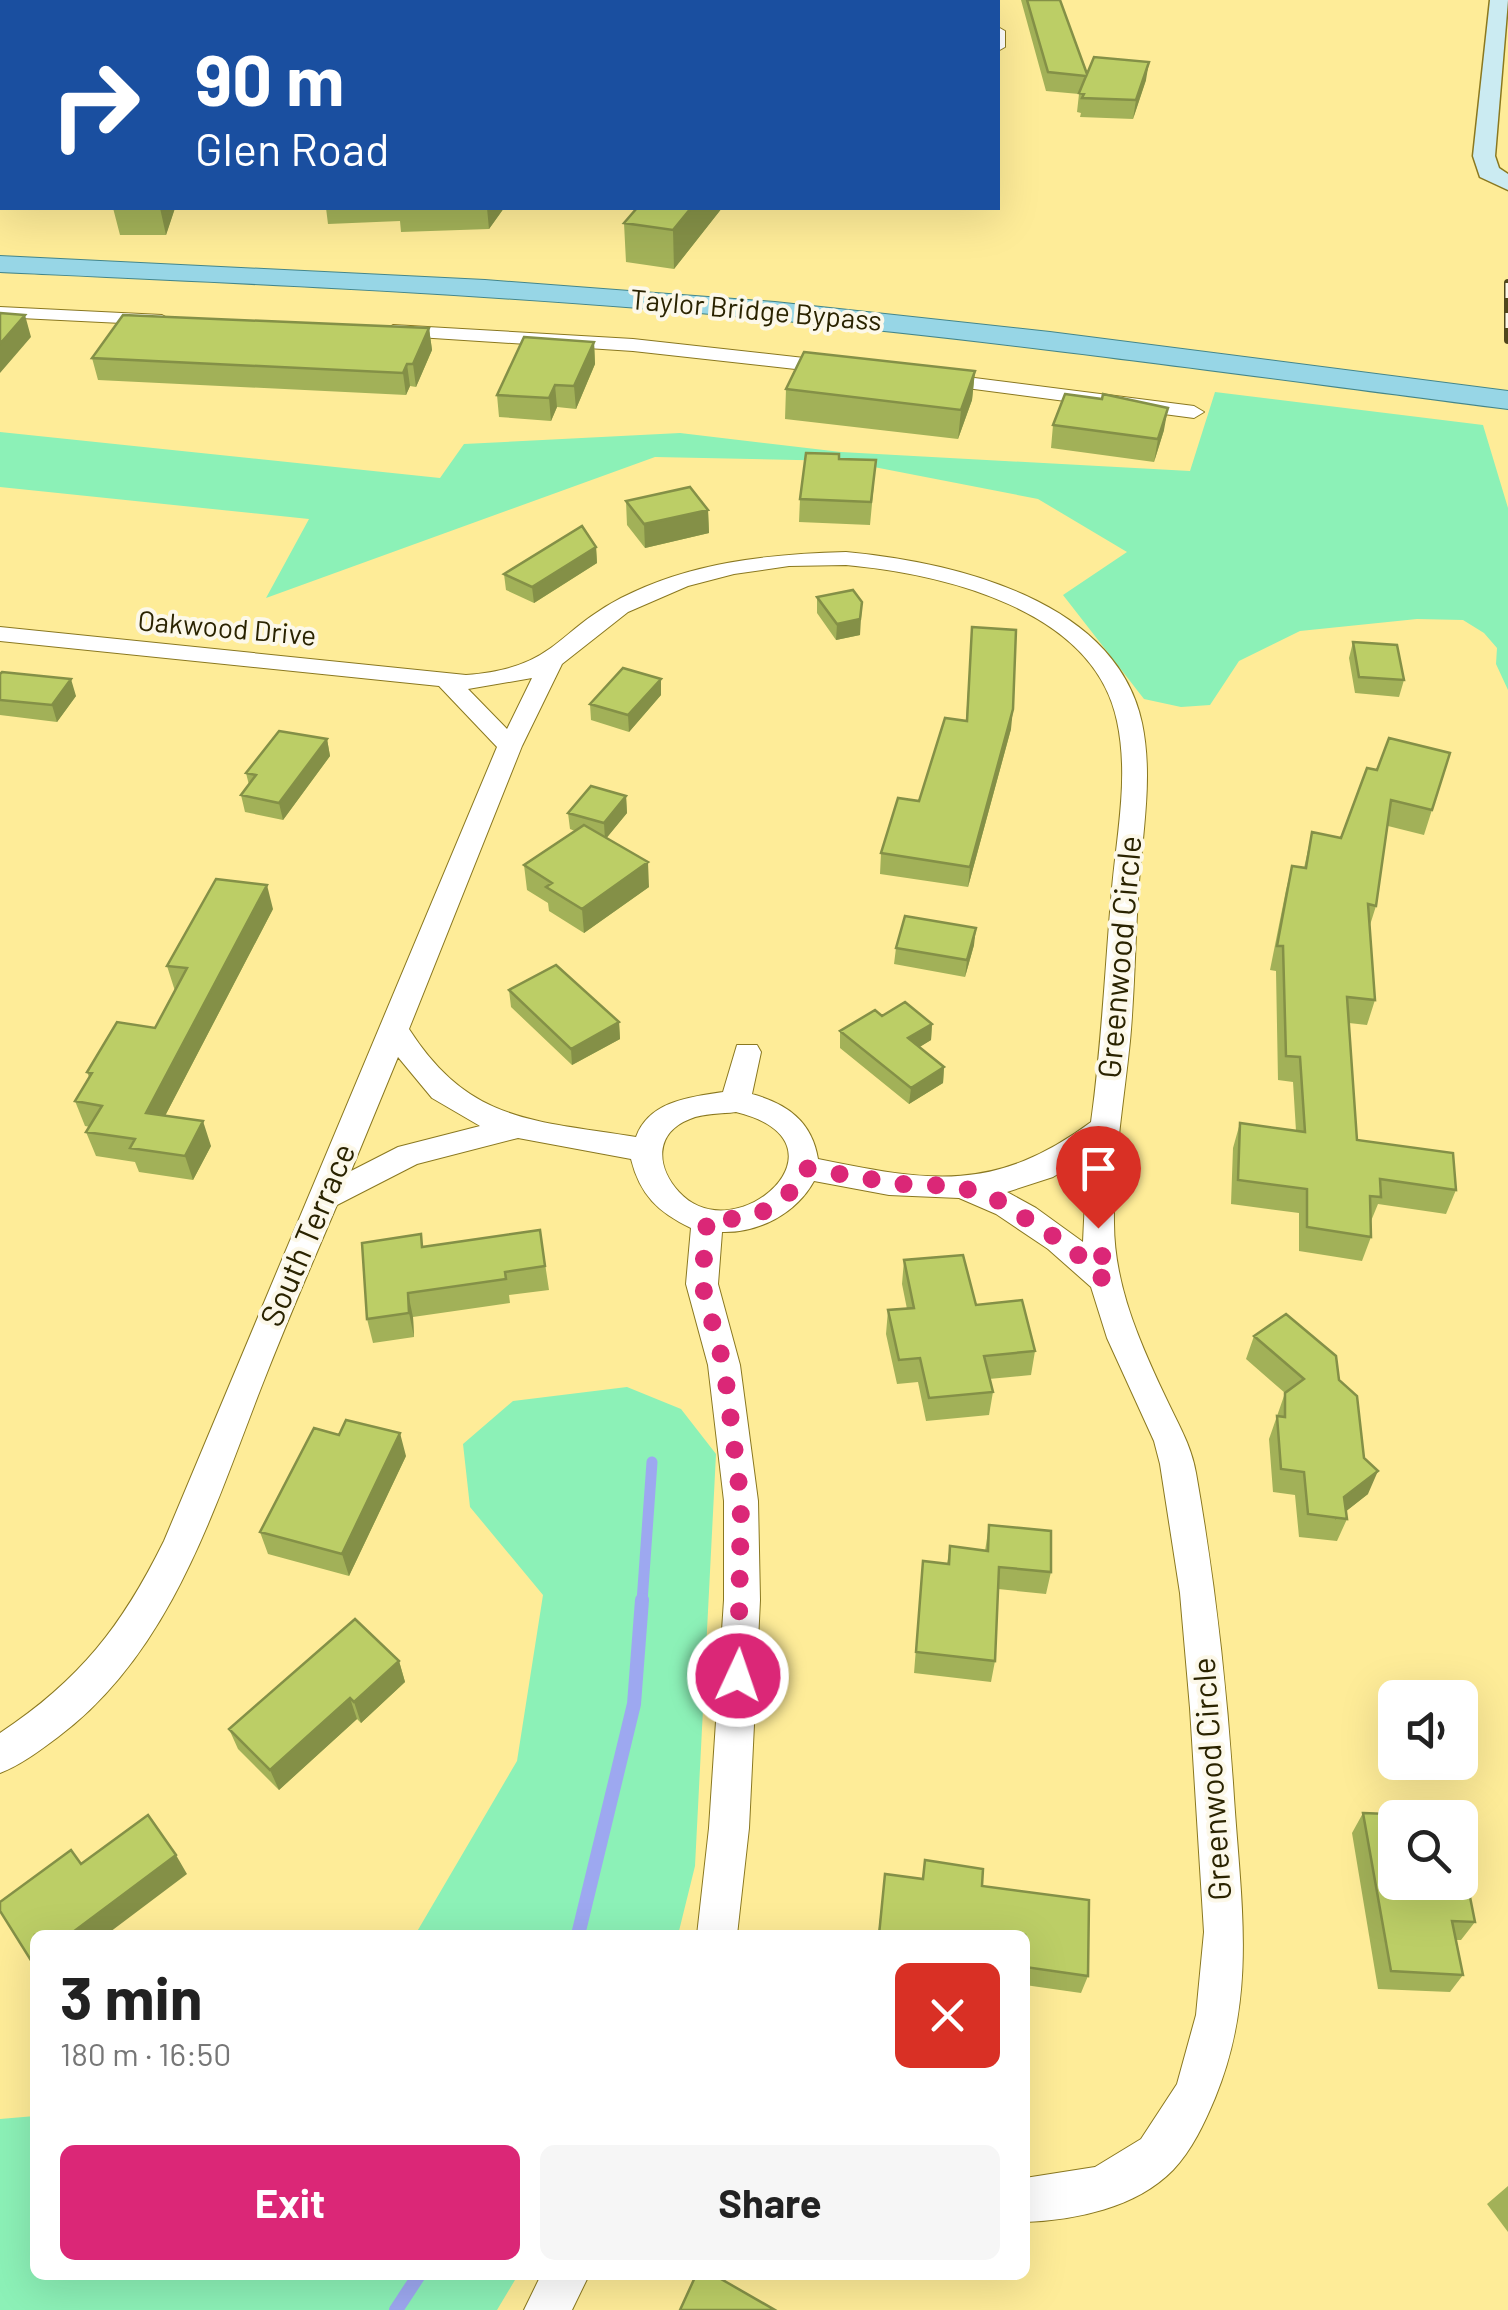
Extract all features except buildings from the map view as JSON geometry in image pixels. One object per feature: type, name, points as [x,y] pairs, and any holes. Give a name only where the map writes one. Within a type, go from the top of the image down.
[{"type":"main road","name":"Taylor Bridge Bypass","points":[[0,264],[474,287],[751,309],[970,331],[1508,400]]},
{"type":"main road","name":"Taylor Bridge Bypass","points":[[0,282],[512,306],[775,324],[985,344],[1508,412]]},
{"type":"street","points":[[1500,0],[1484,156],[1488,172],[1508,183]]},
{"type":"street","points":[[0,312],[184,322]]},
{"type":"street","points":[[364,330],[594,342],[852,369]]},
{"type":"street","points":[[910,376],[1194,412]]},
{"type":"street","name":"Greenwood Circle","points":[[448,682],[520,675],[552,660],[605,616],[664,586],[744,565],[814,558],[892,563],[961,578],[1019,602],[1081,642],[1117,685],[1125,704],[1134,764],[1119,1012],[1104,1128],[1098,1228],[1116,1318],[1172,1445],[1196,1572],[1209,1694],[1224,1962],[1213,2037],[1203,2070],[1185,2112],[1157,2154],[1112,2184],[1061,2199],[1030,2200]]},
{"type":"street","name":"Oakwood Drive","points":[[0,634],[448,682]]},
{"type":"street","name":"South Terrace","points":[[0,1756],[84,1692],[140,1624],[324,1197],[510,746],[552,660]]},
{"type":"street","points":[[448,682],[510,746]]},
{"type":"street","points":[[394,1027],[416,1063],[456,1102],[485,1120],[645,1150]]},
{"type":"street","points":[[736,1101],[747,1052]]},
{"type":"street","points":[[736,1101],[762,1107],[796,1132],[804,1158],[798,1183],[784,1200],[761,1214],[727,1220],[707,1219],[668,1204],[651,1186],[644,1166],[645,1150],[658,1126],[677,1112],[698,1104],[736,1101]]},
{"type":"street","points":[[324,1197],[409,1155],[515,1128]]},
{"type":"street","points":[[804,1168],[900,1184],[999,1183],[1031,1174],[1066,1156],[1104,1128]]},
{"type":"street","points":[[957,1186],[1008,1205],[1070,1247],[1106,1282]]},
{"type":"street","points":[[707,1219],[702,1284],[726,1381],[741,1501],[741,1620],[729,1828],[718,1930]]},
{"type":"street","points":[[547,2310],[563,2280]]},
{"type":"green space","points":[[1215,392],[1483,425],[1508,508],[1508,690],[1496,664],[1497,648],[1484,633],[1463,620],[1417,619],[1300,631],[1239,661],[1210,705],[1181,707],[1144,699],[1063,595],[1127,552],[1038,499],[843,461],[655,457],[266,598],[309,519],[0,487],[0,432],[440,478],[464,444],[680,433],[841,452],[1190,471]]},
{"type":"green space","points":[[627,1387],[681,1409],[716,1454],[695,1866],[679,1930],[418,1930],[517,1761],[543,1595],[470,1507],[463,1444],[513,1401]]},
{"type":"green space","points":[[30,2116],[30,2280],[515,2280],[497,2310],[0,2310],[0,2119]]},
{"type":"waterway","points":[[642,1602],[652,1462]]},
{"type":"waterway","points":[[579,1930],[634,1704],[642,1600]]},
{"type":"waterway","points":[[396,2310],[416,2280]]},
{"type":"railway","points":[[1508,283],[1508,340]]},
{"type":"route","points":[[738,1676],[741,1501],[724,1366],[702,1284],[707,1219],[761,1214],[784,1200],[804,1168],[900,1184],[957,1186],[1008,1205],[1070,1247],[1106,1282],[1098,1228]]}]
